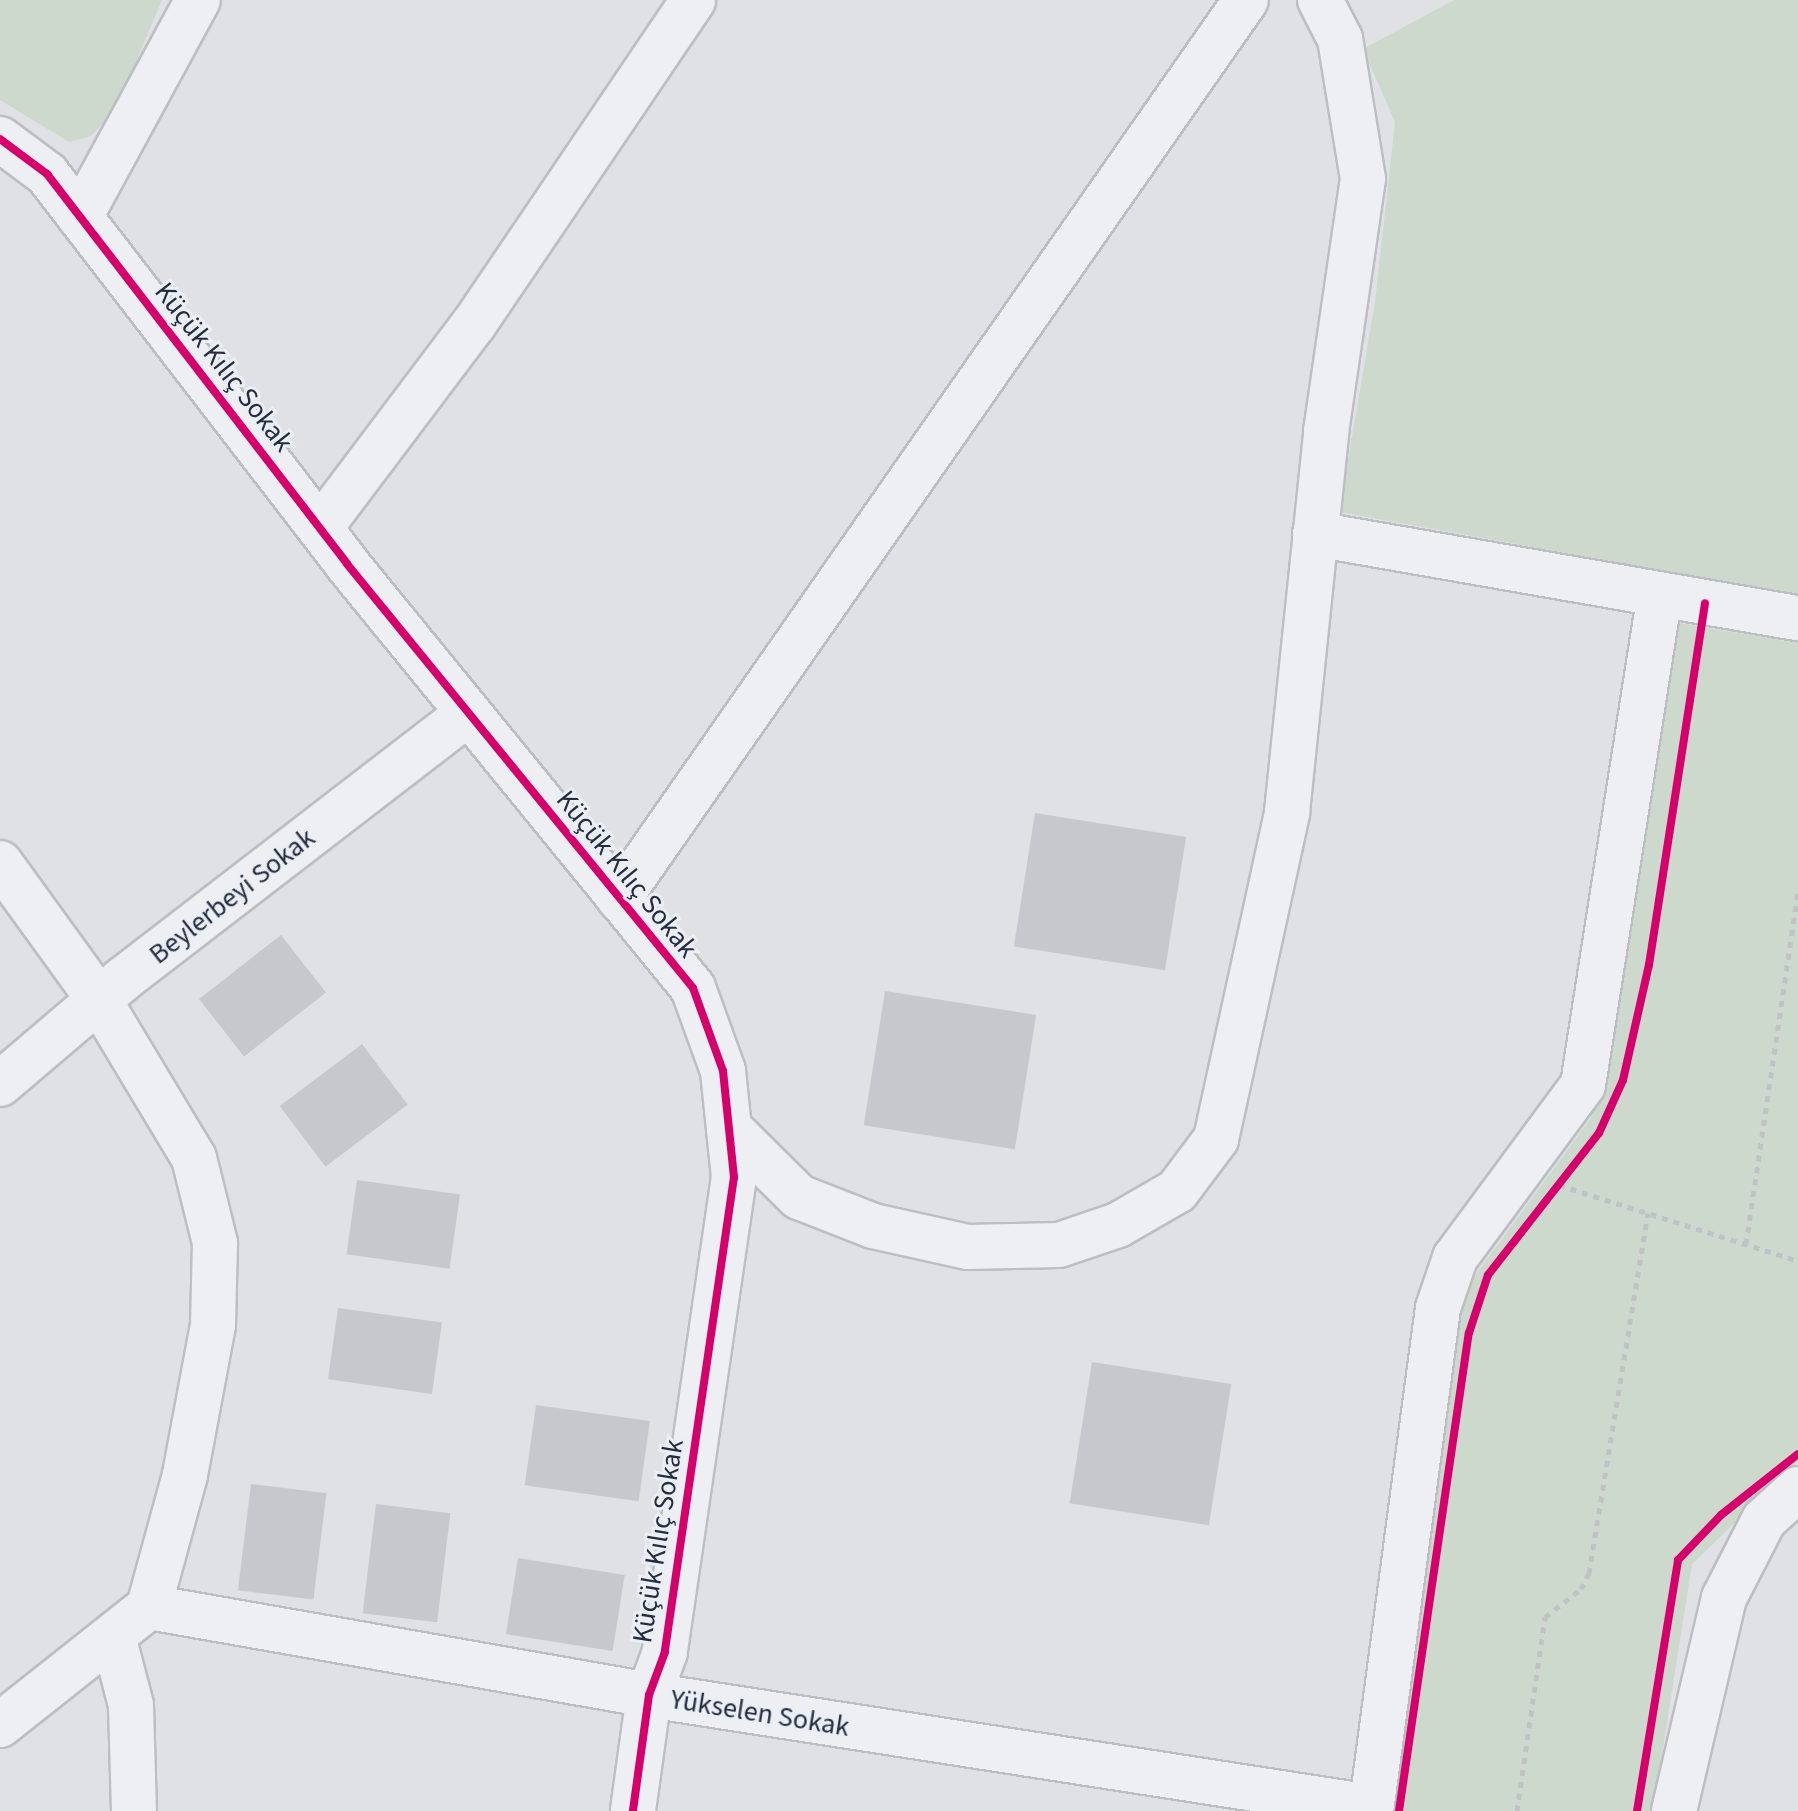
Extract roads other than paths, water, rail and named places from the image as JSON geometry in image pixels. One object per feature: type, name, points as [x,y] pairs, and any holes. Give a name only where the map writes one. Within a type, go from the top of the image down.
[{"type":"street","points":[[80,217],[198,0]]},
{"type":"street","points":[[320,528],[474,324],[693,0]]},
{"type":"street","points":[[619,898],[1246,0]]},
{"type":"street","points":[[729,1128],[799,1197],[873,1226],[968,1247],[1059,1245],[1118,1225],[1177,1191],[1216,1139],[1283,827],[1315,534],[1363,179],[1340,39],[1320,0]]},
{"type":"street","name":"Küçük Kılıç Sokak","points":[[0,139],[47,174],[320,528],[693,988],[723,1071],[734,1177],[665,1652],[649,1695],[633,1811]]},
{"type":"street","points":[[1315,534],[1798,618]]},
{"type":"street","points":[[1371,1809],[1438,1308],[1455,1258],[1543,1184],[1583,1085],[1660,595]]},
{"type":"street","name":"Beylerbeyi Sokak","points":[[0,1084],[99,1000],[468,714]]},
{"type":"street","points":[[0,863],[99,1000],[194,1158],[215,1243],[213,1325],[185,1475],[149,1607],[0,1725]]},
{"type":"street","points":[[1674,1811],[1724,1598],[1764,1520],[1798,1489]]},
{"type":"street","name":"Yükselen Sokak","points":[[149,1607],[649,1695],[1371,1809]]},
{"type":"street","points":[[113,1636],[131,1705],[134,1811]]}]
